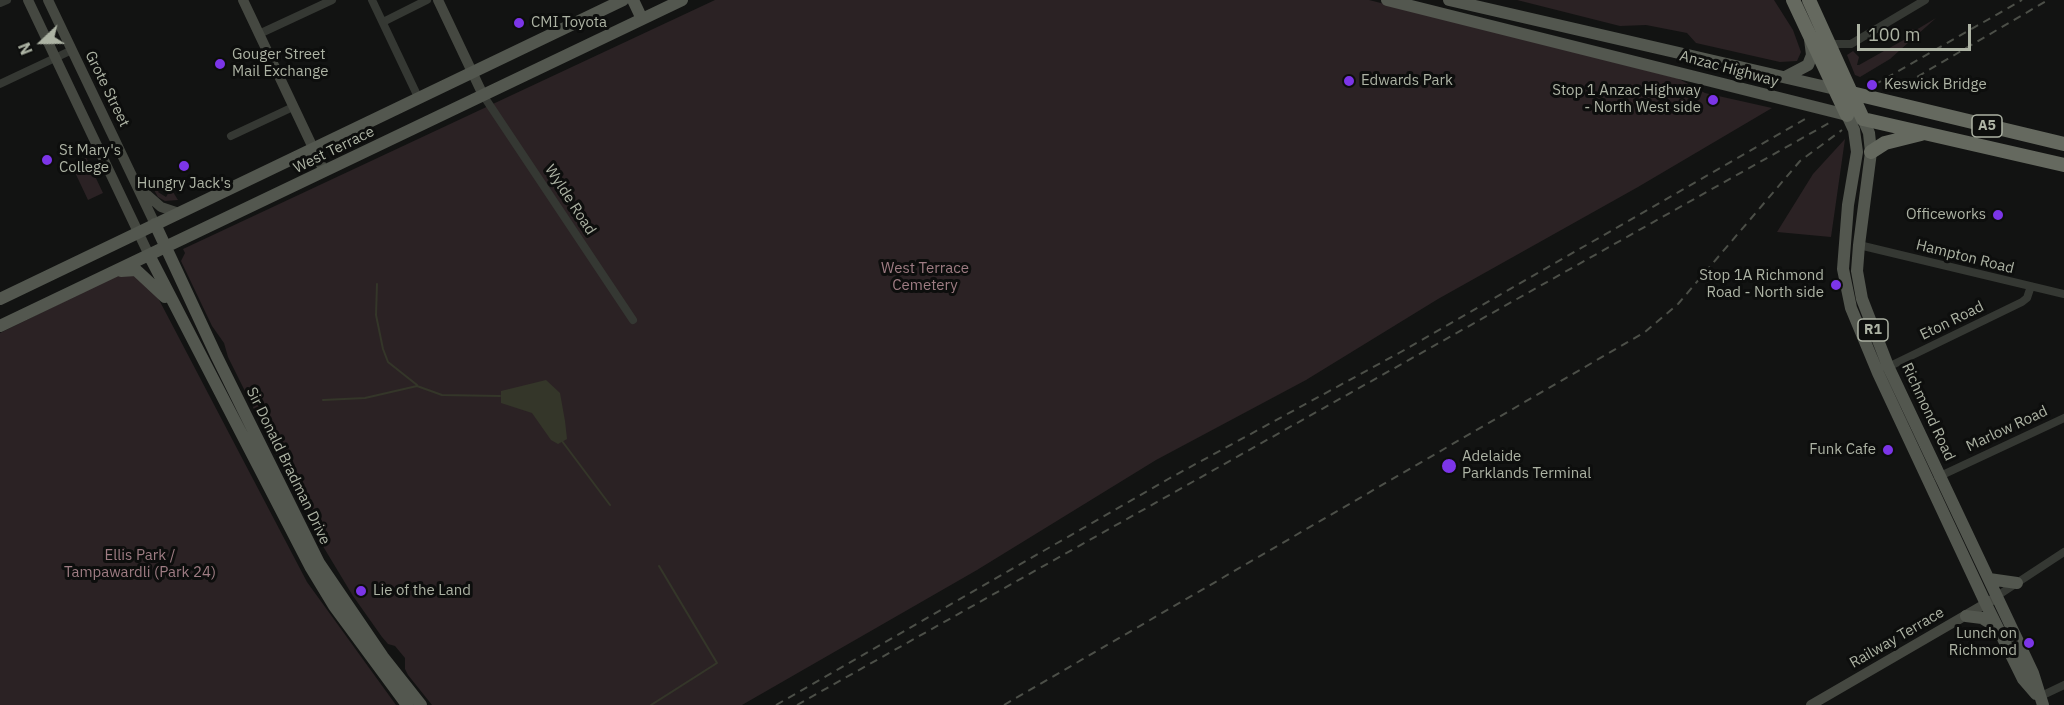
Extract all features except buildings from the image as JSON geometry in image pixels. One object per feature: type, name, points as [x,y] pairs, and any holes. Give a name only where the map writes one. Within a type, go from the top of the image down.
[{"type":"highway","name":"R1","points":[[1793,0],[1847,115]]},
{"type":"highway","name":"R1","points":[[1809,0],[1830,44],[1833,81]]},
{"type":"highway","name":"R1","points":[[1833,81],[1851,93],[1863,119]]},
{"type":"highway","name":"A5","points":[[1851,93],[2064,144]]},
{"type":"highway","name":"Anzac Highway","points":[[1863,119],[1874,128],[1926,133],[2064,165]]},
{"type":"highway","points":[[1871,152],[1885,143],[1926,133]]},
{"type":"main road","points":[[28,0],[149,255]]},
{"type":"main road","name":"Grote Street","points":[[48,0],[155,224]]},
{"type":"main road","points":[[243,0],[324,171]]},
{"type":"main road","points":[[438,0],[483,95]]},
{"type":"main road","name":"West Terrace","points":[[0,299],[622,0]]},
{"type":"main road","points":[[633,0],[642,19]]},
{"type":"main road","name":"West Terrace","points":[[0,326],[682,0]]},
{"type":"main road","name":"Anzac Highway","points":[[1387,0],[1863,119]]},
{"type":"main road","name":"Anzac Highway","points":[[1449,0],[1785,76],[1833,81]]},
{"type":"main road","points":[[1529,35],[1532,20]]},
{"type":"main road","points":[[1785,76],[1808,65],[1812,55],[1809,33]]},
{"type":"main road","name":"Richmond Road","points":[[1847,115],[1855,134],[1857,152],[1844,245],[1843,269],[1851,308],[1883,369],[1984,583],[1997,596],[2033,673],[2041,701]]},
{"type":"main road","name":"Richmond Road","points":[[1874,128],[1857,271],[1862,298],[1883,369]]},
{"type":"main road","points":[[135,181],[152,202],[179,213]]},
{"type":"main road","name":"Sir Donald Bradman Drive","points":[[155,224],[216,355],[319,562],[377,648],[421,705]]},
{"type":"main road","points":[[1844,245],[1859,245]]},
{"type":"main road","name":"Sir Donald Bradman Drive","points":[[149,255],[311,568],[334,606],[407,705]]},
{"type":"main road","points":[[113,272],[136,270],[144,275],[174,307]]},
{"type":"main road","points":[[1997,627],[1982,618],[1968,615],[1977,603],[1984,583],[2017,583]]},
{"type":"main road","name":"Richmond Road","points":[[1984,583],[1986,604],[1997,627],[2023,679],[2041,701]]},
{"type":"main road","name":"Railway Terrace","points":[[1811,705],[1997,596]]},
{"type":"street","points":[[0,3],[7,0]]},
{"type":"street","points":[[259,34],[332,0]]},
{"type":"street","points":[[372,0],[419,99]]},
{"type":"street","points":[[383,22],[427,0]]},
{"type":"street","points":[[1830,44],[1851,44],[1925,0]]},
{"type":"street","points":[[0,84],[72,50]]},
{"type":"street","name":"Wylde Road","points":[[483,95],[633,320]]},
{"type":"street","points":[[231,136],[293,106]]},
{"type":"street","name":"Hampton Road","points":[[1859,245],[2064,294]]},
{"type":"street","name":"Eton Road","points":[[1883,369],[2022,302],[2031,286]]},
{"type":"street","name":"Marlow Road","points":[[1935,479],[2064,418]]},
{"type":"street","points":[[1997,596],[2064,552]]},
{"type":"street","points":[[2041,701],[2064,685]]},
{"type":"green space","name":"West Terrace Cemetery","points":[[715,0],[1369,0],[1677,78],[1705,93],[1772,108],[1638,187],[1438,299],[1306,380],[1156,460],[977,570],[742,705],[432,705],[408,675],[405,669],[405,658],[395,646],[388,644],[382,637],[353,596],[318,538],[228,357],[224,343],[212,326],[181,261],[185,253],[183,249]]},
{"type":"green space","points":[[1517,0],[1774,0],[1793,30],[1801,52],[1797,61],[1780,62],[1696,43],[1687,33],[1646,25],[1620,26]]},
{"type":"green space","points":[[1936,18],[1890,59],[1860,77],[1855,75],[1847,55],[1853,51],[1859,57],[1857,65],[1859,65],[1909,37],[1912,29],[1916,30]]},
{"type":"green space","points":[[1845,139],[1831,237],[1777,232],[1813,174]]},
{"type":"green space","points":[[86,157],[103,193],[88,200],[71,164]]},
{"type":"green space","points":[[149,181],[157,182],[161,188],[158,192],[166,197],[169,192],[173,192],[178,200],[165,201],[158,197]]},
{"type":"green space","name":"Ellis Park / Tampawardli (Park 24)","points":[[122,273],[138,276],[156,294],[307,582],[396,705],[0,705],[0,333]]},
{"type":"shaded area","points":[[546,380],[560,393],[567,439],[558,444],[551,440],[532,413],[501,403],[501,391]]},
{"type":"waterway","points":[[377,284],[376,315],[388,362],[417,385]]},
{"type":"waterway","points":[[323,400],[365,398],[417,386],[442,395],[500,396]]},
{"type":"waterway","points":[[562,441],[610,505]]},
{"type":"waterway","points":[[651,705],[717,663],[659,566]]},
{"type":"railway","points":[[1874,85],[2022,0]]},
{"type":"railway","points":[[1893,91],[2048,0]]},
{"type":"railway","points":[[776,705],[1170,478],[1399,353],[1807,118]]},
{"type":"railway","points":[[797,705],[1829,123]]},
{"type":"railway","points":[[1004,705],[1645,332],[1678,304],[1800,161],[1842,130]]},
{"type":"place","name":"CMI Toyota","points":[[519,23]]},
{"type":"place","name":"Gouger Street Mail Exchange","points":[[220,64]]},
{"type":"place","name":"Edwards Park","points":[[1349,81]]},
{"type":"place","name":"Keswick Bridge","points":[[1872,85]]},
{"type":"place","name":"Stop 1 Anzac Highway - North West side","points":[[1713,100]]},
{"type":"place","name":"St Mary's College","points":[[47,160]]},
{"type":"place","name":"Hungry Jack's","points":[[184,166]]},
{"type":"place","name":"Officeworks","points":[[1998,215]]},
{"type":"place","name":"Stop 1A Richmond Road - North side","points":[[1836,285]]},
{"type":"place","name":"Funk Cafe","points":[[1888,450]]},
{"type":"place","name":"Adelaide Parklands Terminal","points":[[1449,466]]},
{"type":"place","name":"Lie of the Land","points":[[361,591]]},
{"type":"place","name":"Lunch on Richmond","points":[[2029,643]]}]
